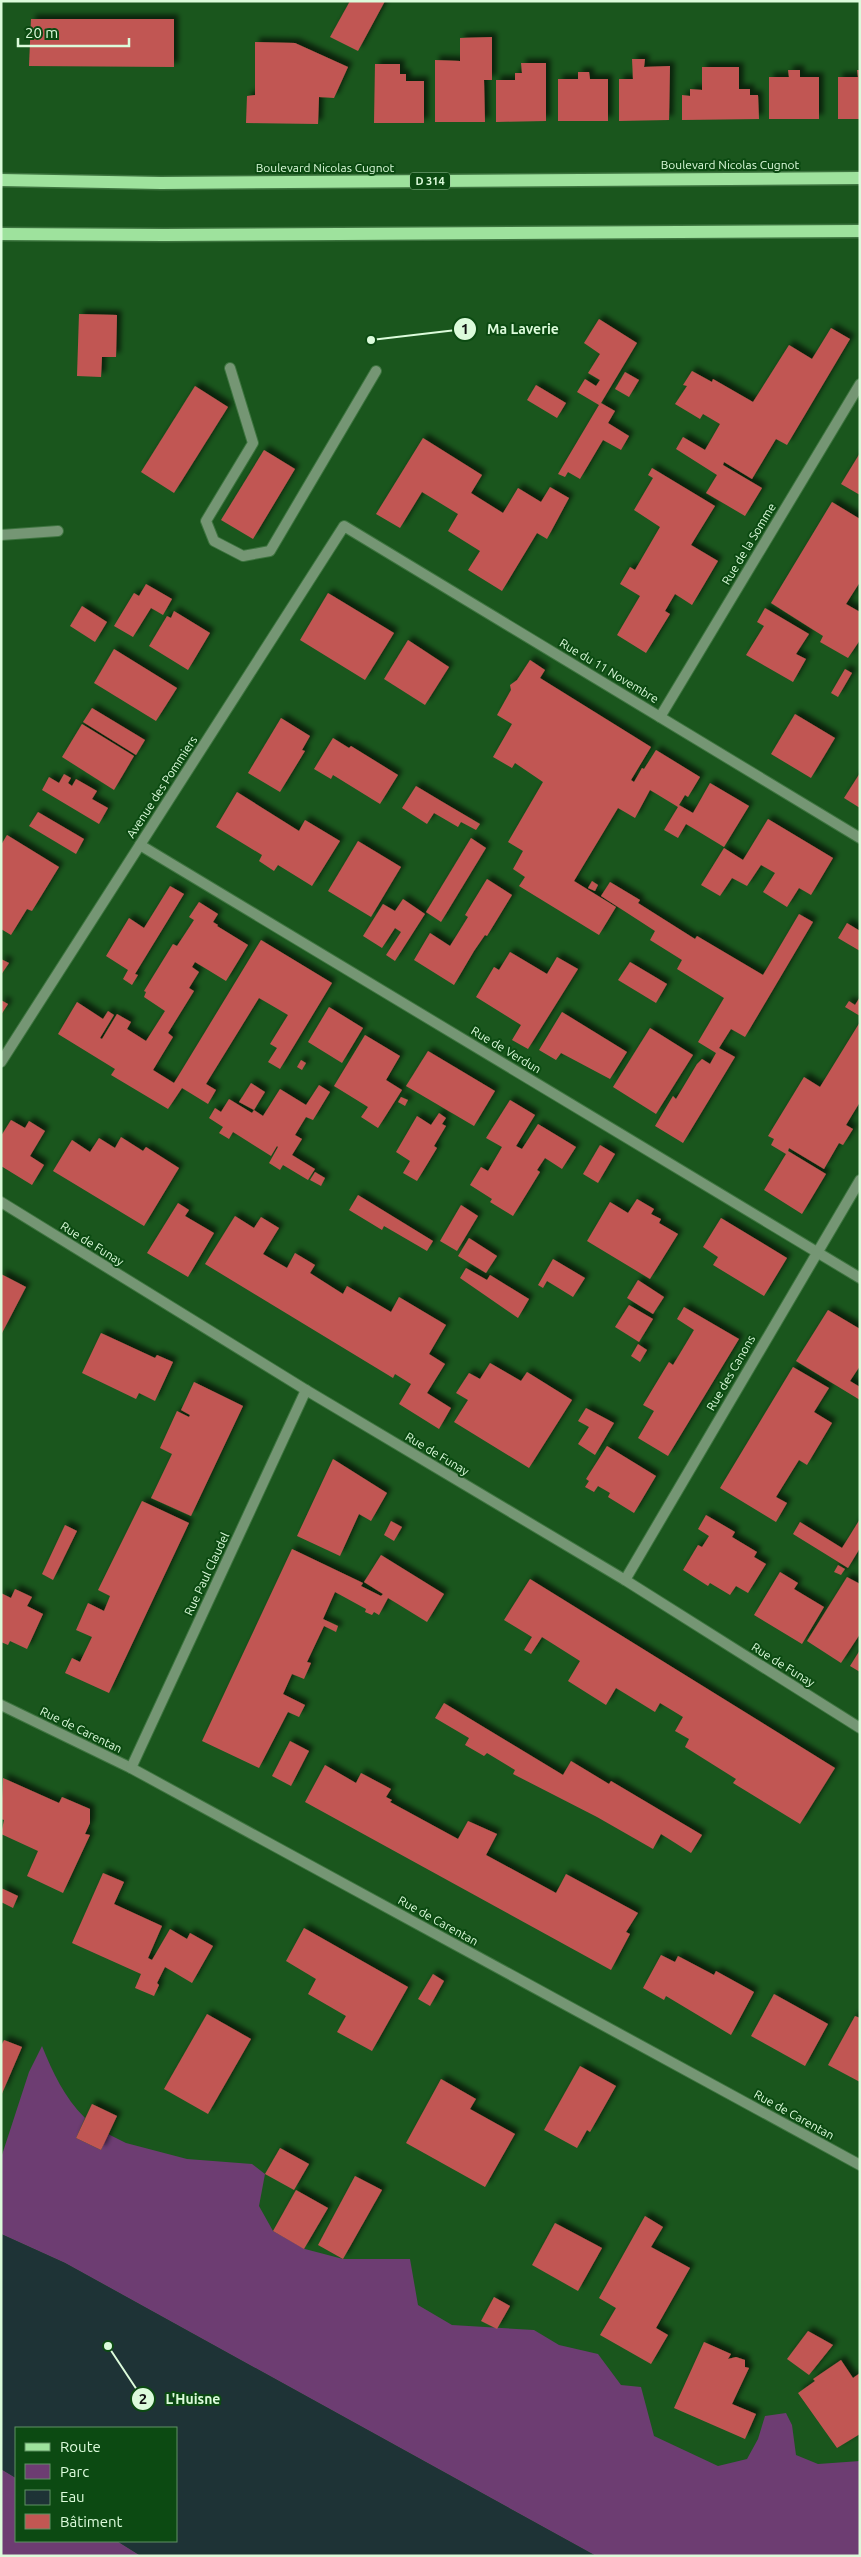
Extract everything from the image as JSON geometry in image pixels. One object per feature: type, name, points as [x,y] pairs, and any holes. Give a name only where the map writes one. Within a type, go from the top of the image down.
[{"type":"main road","name":"Boulevard Nicolas Cugnot","points":[[1,180],[161,183],[860,178]]},
{"type":"main road","points":[[1,234],[164,235],[860,231]]},
{"type":"street","points":[[230,368],[253,443],[206,521],[214,541],[243,556],[270,552],[376,372]]},
{"type":"street","name":"Rue de la Somme","points":[[660,717],[860,384]]},
{"type":"street","name":"Rue du 11 Novembre","points":[[344,526],[860,838]]},
{"type":"street","name":"Avenue des Pommiers","points":[[1,1062],[344,526]]},
{"type":"street","points":[[1,534],[58,531]]},
{"type":"street","name":"Rue de Verdun","points":[[140,845],[860,1278]]},
{"type":"street","name":"Rue des Canons","points":[[624,1580],[860,1180]]},
{"type":"street","name":"Rue de Funay","points":[[1,1202],[306,1390],[624,1580],[860,1728]]},
{"type":"street","name":"Rue Paul Claudel","points":[[130,1768],[306,1390]]},
{"type":"street","name":"Rue de Carentan","points":[[1,1706],[130,1768],[860,2165]]},
{"type":"green space","points":[[42,2046],[60,2084],[71,2102],[85,2118],[76,2138],[101,2150],[108,2134],[126,2143],[187,2159],[252,2164],[265,2174],[259,2206],[273,2231],[305,2249],[343,2259],[410,2259],[418,2305],[452,2325],[534,2330],[559,2345],[598,2354],[621,2385],[641,2387],[654,2436],[718,2466],[747,2459],[758,2439],[765,2416],[786,2413],[792,2425],[796,2455],[818,2464],[860,2461],[860,2556],[596,2556],[65,2263],[1,2234],[1,2158],[29,2072]]},
{"type":"green space","points":[[1,2469],[15,2477],[15,2542],[119,2542],[141,2556],[1,2556]]},
{"type":"water","points":[[1,2234],[65,2263],[596,2556],[141,2556],[119,2542],[178,2542],[178,2427],[15,2427],[15,2477],[1,2469]]},
{"type":"building","points":[[350,1],[385,1],[358,51],[330,37]]},
{"type":"building","points":[[31,19],[174,19],[174,67],[29,66]]},
{"type":"building","points":[[492,37],[492,80],[484,80],[485,122],[435,122],[435,60],[460,61],[460,38]]},
{"type":"building","points":[[255,42],[295,43],[348,67],[334,98],[319,97],[318,124],[246,123],[247,96],[255,95]]},
{"type":"building","points":[[632,59],[645,59],[644,67],[670,66],[669,120],[619,121],[619,79],[633,79]]},
{"type":"building","points":[[521,63],[546,63],[546,121],[496,122],[496,80],[515,80],[515,73],[522,73]]},
{"type":"building","points":[[375,64],[400,64],[400,74],[406,74],[406,81],[424,81],[424,123],[374,123]]},
{"type":"building","points":[[702,67],[739,67],[739,89],[750,89],[750,95],[758,95],[759,119],[682,120],[682,95],[690,96],[690,89],[702,90]]},
{"type":"building","points":[[788,70],[800,70],[800,77],[819,77],[819,119],[769,119],[769,77],[789,77]]},
{"type":"building","points":[[857,70],[860,70],[860,119],[838,119],[838,77],[858,77]]},
{"type":"building","points":[[578,72],[589,72],[590,79],[608,79],[608,121],[558,121],[558,79],[578,79]]},
{"type":"building","points":[[79,314],[117,315],[116,357],[102,357],[101,377],[77,376]]},
{"type":"building","points":[[599,319],[637,343],[601,403],[615,411],[608,423],[629,436],[621,450],[603,440],[580,479],[568,472],[565,477],[558,474],[599,405],[577,392],[585,379],[596,386],[600,380],[588,373],[600,354],[584,343]]},
{"type":"building","points":[[831,328],[850,339],[787,445],[776,439],[752,479],[724,462],[723,465],[762,488],[745,516],[706,493],[717,475],[676,449],[683,437],[705,450],[720,424],[703,414],[700,419],[675,404],[687,386],[683,385],[692,371],[712,382],[713,379],[753,402],[789,345],[812,359]]},
{"type":"building","points":[[625,372],[639,380],[629,397],[615,389]]},
{"type":"building","points":[[536,385],[566,403],[557,418],[527,400]]},
{"type":"building","points":[[195,386],[228,407],[174,493],[141,472]]},
{"type":"building","points":[[423,438],[482,475],[471,493],[503,513],[518,488],[541,502],[550,487],[569,498],[547,539],[537,533],[502,591],[468,570],[480,551],[448,531],[458,514],[422,492],[400,528],[376,514]]},
{"type":"building","points":[[264,450],[295,469],[253,539],[221,520]]},
{"type":"building","points":[[860,453],[860,495],[841,484]]},
{"type":"building","points":[[652,468],[715,506],[691,545],[718,561],[692,605],[675,594],[665,611],[670,614],[646,653],[617,635],[640,596],[620,584],[630,567],[635,570],[660,527],[634,510],[653,478],[648,475]]},
{"type":"building","points":[[832,502],[860,519],[860,582],[846,604],[860,612],[860,640],[848,658],[820,642],[823,636],[771,603]]},
{"type":"building","points":[[146,584],[172,599],[163,615],[151,608],[133,637],[114,626],[134,593],[139,596]]},
{"type":"building","points":[[328,593],[394,633],[365,680],[300,640]]},
{"type":"building","points":[[82,606],[107,622],[95,642],[70,626]]},
{"type":"building","points":[[765,608],[809,634],[796,654],[806,659],[793,682],[746,655],[764,626],[757,622]]},
{"type":"building","points":[[174,611],[210,633],[188,670],[149,646],[167,616],[171,618]]},
{"type":"building","points":[[408,640],[449,667],[425,705],[384,679]]},
{"type":"building","points":[[114,649],[177,688],[156,721],[94,683]]},
{"type":"building","points":[[530,660],[545,670],[540,678],[651,747],[631,780],[634,782],[656,750],[700,777],[688,797],[685,795],[679,805],[693,813],[710,783],[749,806],[724,847],[686,824],[678,838],[664,830],[678,807],[650,790],[635,818],[618,808],[574,881],[616,907],[599,935],[519,886],[525,877],[513,869],[523,851],[508,842],[543,782],[515,763],[512,768],[493,757],[512,724],[497,715],[511,690],[510,685],[517,680]]},
{"type":"building","points":[[845,669],[852,673],[838,697],[831,693]]},
{"type":"building","points":[[92,708],[145,740],[136,755],[83,722]]},
{"type":"building","points":[[795,714],[835,738],[811,778],[771,754]]},
{"type":"building","points":[[281,718],[310,736],[302,750],[305,751],[280,792],[248,773]]},
{"type":"building","points":[[82,724],[134,756],[114,790],[62,757]]},
{"type":"building","points":[[333,738],[349,748],[351,746],[398,775],[380,804],[333,775],[331,779],[314,769]]},
{"type":"building","points":[[860,773],[860,808],[844,798]]},
{"type":"building","points":[[64,774],[71,778],[68,783],[72,786],[76,779],[97,791],[92,799],[108,808],[99,824],[42,790],[49,777],[59,783]]},
{"type":"building","points":[[416,786],[480,824],[476,830],[461,822],[458,827],[434,813],[427,824],[402,808]]},
{"type":"building","points":[[237,792],[299,831],[305,820],[340,841],[312,886],[278,865],[274,871],[259,861],[262,855],[216,827]]},
{"type":"building","points":[[38,812],[84,839],[76,854],[29,826]]},
{"type":"building","points":[[768,819],[833,858],[811,895],[799,888],[787,907],[763,892],[775,873],[761,865],[747,886],[732,878],[720,896],[701,885],[724,848],[743,860]]},
{"type":"building","points":[[7,835],[59,867],[32,911],[27,909],[11,935],[1,929],[1,845]]},
{"type":"building","points":[[471,838],[486,848],[441,922],[426,912]]},
{"type":"building","points":[[358,841],[401,867],[371,917],[328,891]]},
{"type":"building","points":[[487,879],[512,895],[487,936],[485,935],[474,951],[454,985],[414,960],[430,933],[450,946],[468,917],[465,915]]},
{"type":"building","points":[[592,881],[598,885],[595,891],[588,888]]},
{"type":"building","points":[[610,882],[640,900],[638,903],[695,939],[697,936],[763,975],[799,914],[813,922],[745,1037],[731,1029],[719,1048],[735,1057],[683,1143],[655,1126],[673,1096],[676,1099],[697,1064],[702,1059],[710,1064],[716,1053],[698,1042],[724,998],[677,969],[682,960],[650,940],[655,931],[601,896]]},
{"type":"building","points":[[170,886],[184,894],[135,974],[138,975],[132,985],[123,979],[128,970],[106,956],[129,918],[144,928]]},
{"type":"building","points":[[403,899],[425,914],[395,961],[386,955],[401,932],[395,928],[382,948],[363,936],[383,904],[395,911]]},
{"type":"building","points":[[199,902],[218,914],[213,922],[217,926],[248,945],[226,981],[195,962],[192,967],[199,972],[189,988],[194,991],[168,1033],[173,1037],[153,1070],[174,1083],[261,940],[332,983],[280,1069],[268,1062],[277,1048],[270,1044],[288,1015],[259,998],[206,1084],[216,1090],[208,1104],[182,1088],[168,1109],[111,1075],[115,1069],[58,1034],[77,1002],[103,1019],[108,1011],[114,1015],[100,1038],[102,1039],[117,1014],[131,1022],[127,1029],[146,1041],[165,1011],[144,997],[146,992],[144,991],[173,944],[177,946],[194,920],[189,917]]},
{"type":"building","points":[[847,923],[860,931],[860,951],[838,938]]},
{"type":"building","points":[[510,952],[547,974],[557,957],[578,969],[528,1049],[512,1040],[521,1025],[476,997],[494,967],[499,970]]},
{"type":"building","points":[[1,959],[9,963],[1,975]]},
{"type":"building","points":[[630,962],[667,984],[656,1003],[618,980]]},
{"type":"building","points":[[860,997],[860,1016],[845,1007],[849,1001],[855,1005]]},
{"type":"building","points":[[1,1000],[8,1004],[1,1015]]},
{"type":"building","points":[[329,1007],[363,1028],[342,1063],[308,1042]]},
{"type":"building","points":[[562,1012],[627,1052],[610,1079],[561,1053],[556,1060],[539,1050]]},
{"type":"building","points":[[860,1022],[860,1102],[846,1125],[853,1129],[843,1145],[839,1143],[824,1169],[789,1148],[788,1151],[826,1174],[802,1214],[764,1190],[786,1154],[771,1145],[774,1139],[768,1136],[804,1077],[820,1087]]},
{"type":"building","points":[[650,1028],[693,1055],[656,1114],[613,1087]]},
{"type":"building","points":[[365,1035],[400,1056],[386,1080],[402,1090],[378,1128],[361,1117],[368,1107],[334,1086]]},
{"type":"building","points":[[428,1051],[495,1091],[474,1126],[406,1086]]},
{"type":"building","points":[[301,1060],[306,1063],[302,1070],[297,1067]]},
{"type":"building","points":[[251,1083],[265,1092],[254,1110],[239,1102]]},
{"type":"building","points":[[319,1085],[330,1092],[313,1120],[306,1117],[295,1135],[302,1139],[292,1155],[315,1169],[308,1180],[283,1165],[280,1170],[269,1163],[277,1146],[271,1156],[233,1132],[229,1139],[219,1133],[223,1127],[209,1118],[215,1108],[221,1112],[229,1099],[252,1113],[254,1110],[263,1116],[280,1089],[306,1105]]},
{"type":"building","points":[[401,1097],[408,1100],[405,1106],[398,1102]]},
{"type":"building","points":[[510,1100],[535,1115],[516,1146],[522,1149],[538,1124],[576,1147],[562,1169],[545,1158],[537,1170],[540,1172],[513,1216],[490,1202],[492,1199],[470,1185],[481,1167],[488,1171],[502,1147],[486,1138]]},
{"type":"building","points":[[439,1113],[446,1118],[442,1124],[446,1126],[434,1146],[437,1148],[417,1181],[403,1173],[410,1161],[396,1152],[417,1116],[431,1125]]},
{"type":"building","points":[[11,1120],[25,1128],[29,1121],[45,1131],[30,1156],[44,1165],[32,1185],[1,1166],[1,1136]]},
{"type":"building","points":[[121,1137],[143,1151],[146,1147],[179,1168],[144,1226],[53,1171],[72,1140],[90,1152],[99,1138],[115,1148]]},
{"type":"building","points":[[600,1145],[615,1154],[598,1183],[583,1174]]},
{"type":"building","points":[[315,1172],[325,1178],[321,1186],[310,1180]]},
{"type":"building","points":[[358,1195],[433,1241],[427,1251],[384,1226],[382,1230],[349,1210]]},
{"type":"building","points":[[637,1199],[654,1209],[651,1214],[661,1219],[659,1223],[678,1234],[650,1279],[587,1241],[610,1202],[628,1213]]},
{"type":"building","points":[[178,1203],[189,1210],[185,1216],[214,1233],[188,1277],[147,1253]]},
{"type":"building","points":[[461,1205],[478,1216],[457,1251],[440,1241]]},
{"type":"building","points":[[235,1216],[254,1228],[261,1217],[279,1228],[263,1254],[287,1268],[295,1253],[315,1265],[310,1273],[343,1294],[347,1286],[391,1312],[399,1297],[446,1325],[429,1354],[445,1364],[427,1393],[451,1408],[439,1429],[399,1404],[411,1384],[395,1374],[393,1378],[205,1264]]},
{"type":"building","points":[[721,1218],[787,1258],[764,1296],[713,1265],[718,1257],[703,1247]]},
{"type":"building","points":[[469,1238],[497,1256],[486,1273],[458,1256]]},
{"type":"building","points":[[553,1259],[585,1278],[573,1297],[547,1281],[543,1288],[538,1285]]},
{"type":"building","points":[[466,1268],[487,1280],[490,1275],[529,1299],[518,1318],[460,1278]]},
{"type":"building","points":[[1,1274],[26,1287],[1,1335]]},
{"type":"building","points":[[638,1280],[664,1297],[653,1314],[627,1298]]},
{"type":"building","points":[[629,1305],[653,1319],[639,1342],[615,1327]]},
{"type":"building","points":[[684,1307],[739,1339],[668,1456],[638,1438],[654,1411],[643,1405],[669,1362],[673,1365],[694,1330],[677,1319]]},
{"type":"building","points":[[828,1310],[860,1329],[860,1366],[850,1381],[860,1387],[860,1400],[796,1361]]},
{"type":"building","points":[[101,1333],[155,1358],[157,1355],[173,1362],[155,1401],[139,1393],[136,1399],[82,1373]]},
{"type":"building","points":[[638,1344],[647,1350],[640,1362],[631,1356]]},
{"type":"building","points":[[490,1363],[521,1381],[527,1372],[572,1400],[529,1468],[454,1422],[468,1400],[456,1393],[469,1373],[480,1379]]},
{"type":"building","points":[[793,1367],[829,1388],[814,1412],[832,1423],[807,1465],[799,1460],[776,1497],[787,1503],[776,1522],[720,1488]]},
{"type":"building","points":[[194,1382],[243,1406],[191,1516],[151,1498],[172,1454],[160,1448],[177,1411],[189,1417],[190,1415],[181,1410]]},
{"type":"building","points":[[586,1408],[614,1423],[595,1455],[578,1444],[589,1427],[578,1421]]},
{"type":"building","points":[[607,1446],[656,1476],[634,1513],[608,1497],[610,1493],[598,1486],[594,1492],[585,1487],[589,1481],[586,1479]]},
{"type":"building","points":[[333,1459],[387,1493],[371,1521],[359,1514],[340,1556],[297,1536]]},
{"type":"building","points":[[142,1501],[189,1523],[109,1693],[65,1673],[72,1658],[80,1662],[92,1637],[76,1630],[88,1603],[104,1611],[110,1596],[98,1590]]},
{"type":"building","points":[[706,1515],[735,1532],[732,1537],[757,1552],[754,1557],[766,1564],[748,1593],[736,1586],[730,1595],[710,1583],[708,1586],[683,1570],[698,1545],[702,1547],[709,1536],[698,1529]]},
{"type":"building","points":[[860,1519],[860,1548],[848,1568],[793,1534],[800,1522],[842,1548]]},
{"type":"building","points":[[391,1521],[402,1527],[394,1541],[384,1535]]},
{"type":"building","points":[[65,1525],[77,1531],[53,1580],[42,1574]]},
{"type":"building","points":[[292,1549],[363,1583],[361,1586],[381,1596],[383,1594],[364,1582],[381,1555],[444,1594],[427,1622],[388,1598],[379,1615],[374,1612],[372,1615],[365,1612],[366,1609],[335,1592],[323,1619],[338,1626],[336,1632],[324,1626],[307,1662],[311,1663],[304,1679],[292,1674],[283,1694],[305,1705],[299,1717],[288,1712],[259,1768],[202,1741]]},
{"type":"building","points":[[838,1565],[845,1569],[841,1575],[834,1572]]},
{"type":"building","points":[[780,1572],[798,1583],[794,1589],[824,1607],[802,1644],[754,1615]]},
{"type":"building","points":[[847,1577],[860,1584],[860,1634],[841,1663],[807,1641]]},
{"type":"building","points":[[530,1579],[835,1768],[800,1824],[733,1783],[736,1779],[685,1747],[689,1739],[675,1731],[683,1717],[660,1703],[655,1712],[616,1688],[606,1705],[568,1681],[580,1661],[542,1637],[531,1654],[524,1650],[532,1637],[504,1620]]},
{"type":"building","points":[[15,1589],[32,1597],[27,1606],[43,1614],[27,1649],[10,1641],[8,1645],[1,1642],[1,1593],[11,1598]]},
{"type":"building","points":[[860,1650],[860,1672],[850,1666]]},
{"type":"building","points":[[444,1703],[563,1775],[571,1761],[609,1784],[611,1781],[702,1835],[691,1853],[661,1834],[653,1849],[597,1817],[513,1774],[515,1770],[487,1753],[484,1756],[465,1745],[469,1738],[435,1718]]},
{"type":"building","points":[[290,1741],[309,1751],[291,1786],[272,1776]]},
{"type":"building","points":[[325,1765],[356,1783],[361,1773],[391,1789],[386,1797],[392,1800],[390,1802],[458,1839],[468,1821],[497,1834],[486,1855],[556,1893],[566,1874],[638,1913],[626,1932],[630,1934],[611,1970],[305,1802]]},
{"type":"building","points":[[3,1778],[59,1803],[62,1797],[90,1809],[90,1823],[85,1834],[90,1835],[63,1893],[27,1876],[38,1851],[1,1834],[4,1820],[1,1819]]},
{"type":"building","points":[[103,1873],[124,1882],[114,1904],[162,1926],[148,1958],[152,1960],[170,1929],[187,1939],[190,1933],[213,1946],[192,1983],[165,1967],[157,1983],[159,1985],[154,1996],[135,1988],[141,1974],[72,1943]]},
{"type":"building","points":[[1,1888],[18,1896],[13,1908],[1,1902]]},
{"type":"building","points":[[304,1928],[408,1987],[372,2051],[337,2032],[346,2016],[308,1994],[316,1979],[286,1961]]},
{"type":"building","points":[[661,1955],[675,1962],[678,1956],[714,1975],[716,1971],[754,1992],[731,2035],[666,1996],[664,2000],[643,1988]]},
{"type":"building","points":[[433,1974],[444,1981],[430,2006],[418,1999]]},
{"type":"building","points":[[774,1994],[828,2024],[805,2066],[751,2036]]},
{"type":"building","points":[[207,2014],[251,2039],[208,2114],[164,2089]]},
{"type":"building","points":[[855,2016],[860,2018],[860,2082],[828,2065]]},
{"type":"building","points":[[4,2040],[22,2047],[1,2096],[1,2046]]},
{"type":"building","points":[[580,2066],[616,2086],[590,2132],[587,2130],[577,2148],[544,2130]]},
{"type":"building","points":[[441,2079],[476,2099],[470,2109],[515,2134],[485,2187],[406,2143]]},
{"type":"building","points":[[92,2104],[117,2116],[101,2150],[76,2138]]},
{"type":"building","points":[[280,2148],[309,2164],[294,2190],[265,2174]]},
{"type":"building","points":[[355,2176],[382,2190],[343,2259],[318,2245]]},
{"type":"building","points":[[296,2190],[328,2208],[304,2249],[273,2231]]},
{"type":"building","points":[[645,2216],[663,2227],[651,2247],[690,2268],[656,2328],[668,2335],[651,2364],[600,2335],[616,2308],[599,2298]]},
{"type":"building","points":[[555,2223],[602,2248],[578,2291],[532,2265]]},
{"type":"building","points":[[494,2297],[510,2306],[497,2329],[481,2321]]},
{"type":"building","points":[[808,2331],[833,2345],[809,2375],[787,2359]]},
{"type":"building","points":[[704,2342],[731,2354],[728,2359],[736,2357],[745,2360],[745,2367],[749,2368],[732,2404],[756,2414],[745,2439],[674,2408]]},
{"type":"building","points":[[841,2360],[853,2378],[860,2373],[860,2434],[837,2448],[798,2393],[815,2381],[813,2379]]},
{"type":"place","name":"Ma Laverie","points":[[371,340]]},
{"type":"place","name":"L'Huisne","points":[[108,2346]]}]
